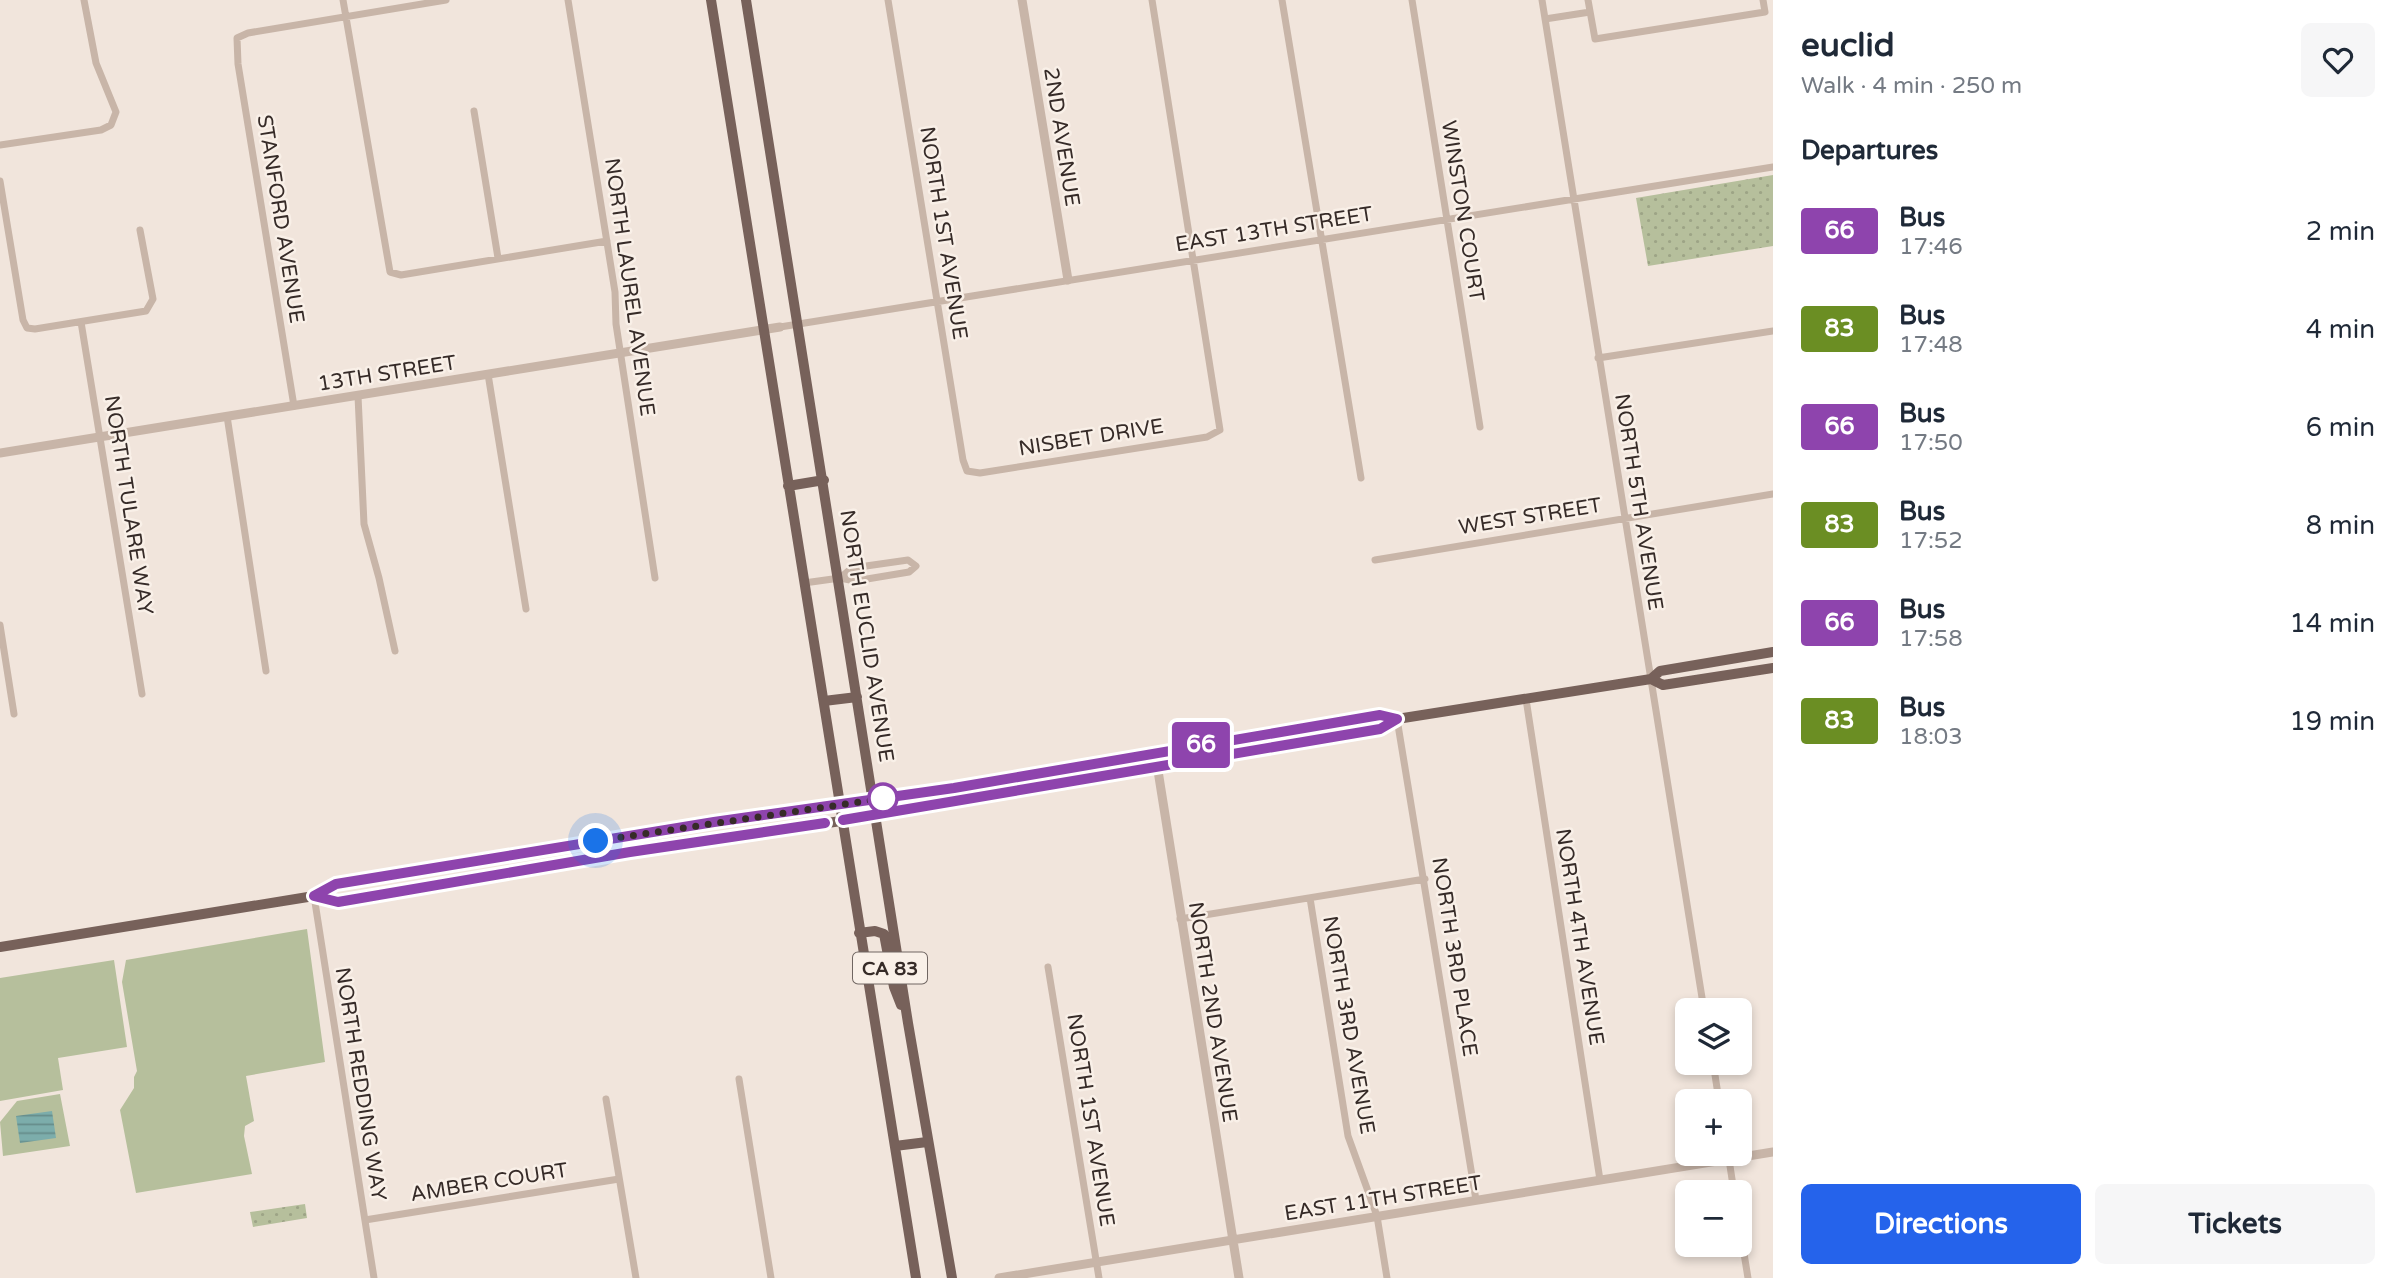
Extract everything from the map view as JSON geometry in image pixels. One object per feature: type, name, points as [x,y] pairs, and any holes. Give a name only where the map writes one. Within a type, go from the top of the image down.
[{"type":"main road","points":[[711,0],[916,1278]]},
{"type":"main road","name":"NORTH EUCLID AVENUE","points":[[746,0],[927,1142],[952,1278]]},
{"type":"main road","points":[[788,486],[824,480]]},
{"type":"main road","points":[[314,896],[338,902],[551,865],[875,816],[1380,729],[1397,719],[1651,679],[1660,671],[1773,652]]},
{"type":"main road","points":[[1651,679],[1662,685],[1773,668]]},
{"type":"main road","points":[[824,701],[857,696]]},
{"type":"main road","points":[[0,947],[314,896],[336,884],[840,803],[873,800],[1380,715],[1397,719]]},
{"type":"main road","points":[[551,865],[570,855],[626,845],[631,836]]},
{"type":"main road","name":"CA 83","points":[[859,933],[875,931],[884,934],[894,988],[908,1023]]},
{"type":"main road","points":[[895,1146],[927,1142]]},
{"type":"street","points":[[0,145],[101,130],[111,125],[116,112],[96,63],[84,0]]},
{"type":"street","points":[[343,0],[390,272],[401,275],[607,241]]},
{"type":"street","points":[[346,16],[446,0]]},
{"type":"street","name":"NORTH LAUREL AVENUE","points":[[568,0],[607,241],[655,578]]},
{"type":"street","name":"NORTH 1ST AVENUE","points":[[888,0],[962,460],[967,471]]},
{"type":"street","name":"2ND AVENUE","points":[[1022,0],[1068,280]]},
{"type":"street","points":[[1152,0],[1195,260]]},
{"type":"street","points":[[1282,0],[1361,478]]},
{"type":"street","name":"WINSTON COURT","points":[[1412,0],[1480,426]]},
{"type":"street","name":"NORTH 5TH AVENUE","points":[[1542,0],[1702,998]]},
{"type":"street","points":[[1588,0],[1595,38],[1765,12],[1763,0]]},
{"type":"street","points":[[1545,19],[1590,12]]},
{"type":"street","name":"STANFORD AVENUE","points":[[294,406],[238,64],[237,38],[248,33],[346,16]]},
{"type":"street","points":[[474,111],[498,258]]},
{"type":"street","name":"EAST 13TH STREET","points":[[780,327],[1773,167]]},
{"type":"street","points":[[0,181],[16,284],[27,328],[35,330],[146,311],[153,299],[140,230]]},
{"type":"street","name":"NISBET DRIVE","points":[[967,471],[980,473],[1207,437],[1220,429],[1195,260]]},
{"type":"street","name":"NORTH TULARE WAY","points":[[81,322],[142,694]]},
{"type":"street","name":"13TH STREET","points":[[0,453],[780,327]]},
{"type":"street","points":[[1598,358],[1773,331]]},
{"type":"street","points":[[488,374],[526,609]]},
{"type":"street","points":[[358,396],[363,524],[379,578],[395,651]]},
{"type":"street","points":[[227,416],[266,671]]},
{"type":"street","name":"WEST STREET","points":[[1375,559],[1773,494]]},
{"type":"street","points":[[804,583],[839,578],[855,581],[909,572],[916,566],[908,560],[852,569],[839,578]]},
{"type":"street","points":[[0,625],[14,714]]},
{"type":"street","name":"NORTH 4TH AVENUE","points":[[1526,699],[1600,1180]]},
{"type":"street","name":"NORTH 3RD PLACE","points":[[1397,719],[1476,1200]]},
{"type":"street","name":"NORTH 2ND AVENUE","points":[[1155,752],[1239,1278]]},
{"type":"street","points":[[1180,919],[1425,880]]},
{"type":"street","name":"NORTH REDDING WAY","points":[[314,896],[374,1278]]},
{"type":"street","name":"NORTH 3RD AVENUE","points":[[1310,898],[1348,1136],[1377,1216],[1387,1278]]},
{"type":"street","name":"NORTH 1ST AVENUE","points":[[1048,967],[1099,1278]]},
{"type":"street","points":[[738,1079],[771,1278]]},
{"type":"street","points":[[606,1099],[636,1278]]},
{"type":"street","name":"EAST 11TH STREET","points":[[1752,1154],[1773,1152]]},
{"type":"street","name":"EAST 11TH STREET","points":[[999,1278],[1675,1166]]},
{"type":"street","name":"AMBER COURT","points":[[365,1220],[619,1179]]},
{"type":"street","points":[[1745,1257],[1748,1278]]},
{"type":"green space","points":[[1773,175],[1773,246],[1648,266],[1636,198]]},
{"type":"green space","points":[[307,929],[325,1062],[246,1076],[254,1121],[245,1126],[244,1136],[252,1174],[136,1193],[120,1110],[134,1088],[137,1071],[122,982],[126,960]]},
{"type":"green space","points":[[114,960],[127,1047],[58,1058],[63,1090],[0,1101],[0,978]]},
{"type":"green space","points":[[60,1094],[70,1146],[3,1156],[0,1122],[17,1101]]},
{"type":"green space","points":[[305,1204],[307,1218],[253,1227],[250,1212]]},
{"type":"water","points":[[52,1111],[56,1138],[20,1143],[16,1116]]},
{"type":"bus line","name":"66","points":[[825,823],[630,852],[338,902],[314,896],[336,884],[840,803],[954,788],[1380,715],[1397,719],[1380,729],[843,820]]},
{"type":"route","points":[[596,841],[886,798],[883,798]]}]
